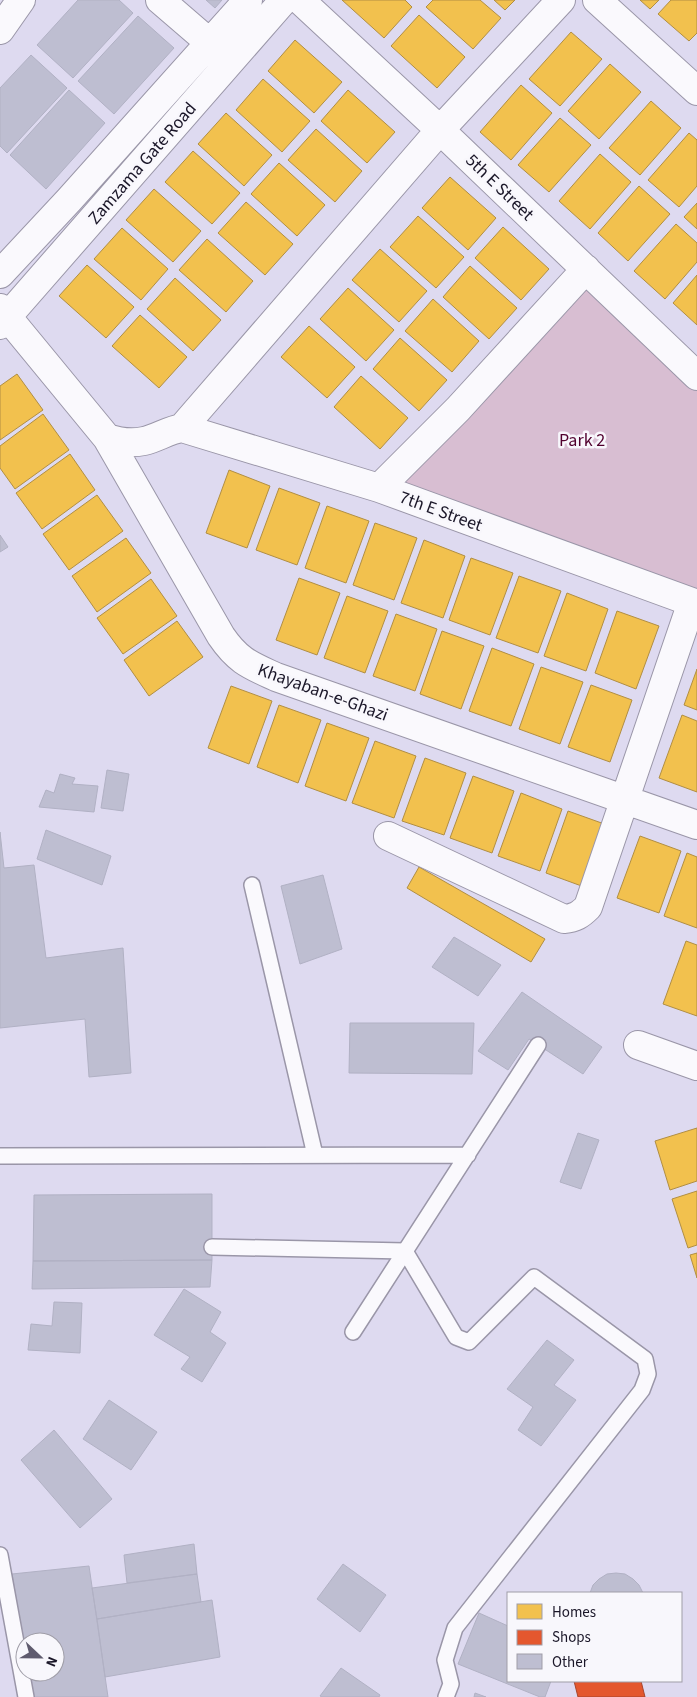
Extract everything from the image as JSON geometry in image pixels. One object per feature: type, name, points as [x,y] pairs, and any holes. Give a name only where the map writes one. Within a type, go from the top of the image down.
[{"type":"street","points":[[0,30],[21,0]]},
{"type":"street","points":[[160,0],[210,43]]},
{"type":"street","name":"Zamzama Gate Road","points":[[0,274],[248,0]]},
{"type":"street","name":"Zamzama Gate Road","points":[[2,317],[284,0]]},
{"type":"street","name":"5th E Street","points":[[300,0],[440,130],[697,376]]},
{"type":"street","points":[[107,438],[122,442],[142,441],[182,428],[440,130],[562,0]]},
{"type":"street","points":[[597,0],[697,91]]},
{"type":"street","points":[[379,488],[458,409],[586,269]]},
{"type":"street","name":"Khayaban-e-Ghazi","points":[[2,317],[107,438],[221,636],[232,652],[244,661],[276,677],[697,825]]},
{"type":"street","name":"7th E Street","points":[[182,428],[379,488],[694,603]]},
{"type":"street","points":[[388,836],[564,919],[581,915],[588,907],[694,603]]},
{"type":"street","points":[[638,1045],[697,1066]]},
{"type":"lane","points":[[252,885],[315,1155]]},
{"type":"lane","points":[[353,1332],[538,1045]]},
{"type":"lane","points":[[0,1156],[468,1155]]},
{"type":"lane","points":[[212,1247],[405,1251]]},
{"type":"lane","points":[[405,1251],[456,1337],[469,1342],[534,1277],[644,1359],[648,1374],[642,1390],[455,1628],[446,1660],[452,1684],[446,1697]]},
{"type":"lane","points":[[0,1555],[26,1697]]},
{"type":"green space","name":"Park 2","points":[[586,269],[697,372],[697,604],[379,488]]},
{"type":"building: Homes","points":[[342,0],[405,0],[412,7],[384,38]]},
{"type":"building: Homes","points":[[433,0],[480,0],[501,18],[473,49],[426,7]]},
{"type":"building: Homes","points":[[494,0],[515,0],[505,10]]},
{"type":"building: Homes","points":[[640,0],[659,0],[650,9]]},
{"type":"building: Homes","points":[[671,0],[697,0],[697,33],[689,41],[658,14]]},
{"type":"building: Homes","points":[[419,15],[465,57],[437,88],[391,46]]},
{"type":"building: Homes","points":[[571,32],[602,59],[560,106],[529,79]]},
{"type":"building: Homes","points":[[295,40],[342,82],[314,113],[268,71]]},
{"type":"building: Homes","points":[[610,64],[641,92],[599,139],[568,111]]},
{"type":"building: Homes","points":[[263,79],[310,121],[282,152],[236,110]]},
{"type":"building: Homes","points":[[521,85],[552,113],[511,160],[480,132]]},
{"type":"building: Homes","points":[[348,90],[395,132],[367,163],[321,121]]},
{"type":"building: Homes","points":[[651,101],[681,128],[640,175],[609,148]]},
{"type":"building: Homes","points":[[226,113],[272,155],[244,186],[198,144]]},
{"type":"building: Homes","points":[[560,118],[591,145],[549,192],[518,165]]},
{"type":"building: Homes","points":[[316,129],[362,171],[335,202],[288,160]]},
{"type":"building: Homes","points":[[689,133],[697,140],[697,186],[679,207],[648,180]]},
{"type":"building: Homes","points":[[193,151],[240,193],[212,224],[165,182]]},
{"type":"building: Homes","points":[[600,154],[631,182],[590,229],[559,201]]},
{"type":"building: Homes","points":[[279,163],[325,205],[297,236],[251,194]]},
{"type":"building: Homes","points":[[450,177],[496,218],[468,250],[422,208]]},
{"type":"building: Homes","points":[[639,186],[670,214],[628,261],[598,233]]},
{"type":"building: Homes","points":[[154,189],[201,231],[173,262],[126,220]]},
{"type":"building: Homes","points":[[246,202],[293,244],[265,275],[218,233]]},
{"type":"building: Homes","points":[[697,203],[697,229],[684,217]]},
{"type":"building: Homes","points":[[418,216],[464,257],[436,288],[390,247]]},
{"type":"building: Homes","points":[[676,224],[697,243],[697,262],[665,299],[634,271]]},
{"type":"building: Homes","points":[[503,227],[549,269],[521,300],[475,258]]},
{"type":"building: Homes","points":[[122,228],[168,269],[141,300],[94,259]]},
{"type":"building: Homes","points":[[207,239],[253,281],[226,312],[179,270]]},
{"type":"building: Homes","points":[[380,249],[427,291],[399,322],[352,280]]},
{"type":"building: Homes","points":[[87,265],[134,307],[106,338],[59,296]]},
{"type":"building: Homes","points":[[470,266],[517,308],[489,339],[443,297]]},
{"type":"building: Homes","points":[[697,275],[697,325],[673,303]]},
{"type":"building: Homes","points":[[175,278],[221,320],[193,351],[147,309]]},
{"type":"building: Homes","points":[[348,288],[394,330],[366,361],[320,319]]},
{"type":"building: Homes","points":[[433,299],[479,341],[452,372],[405,331]]},
{"type":"building: Homes","points":[[140,315],[187,357],[159,388],[112,346]]},
{"type":"building: Homes","points":[[309,326],[355,367],[327,398],[281,357]]},
{"type":"building: Homes","points":[[400,338],[447,380],[419,411],[373,369]]},
{"type":"building: Homes","points":[[17,374],[43,410],[0,440],[0,386]]},
{"type":"building: Homes","points":[[361,376],[408,418],[380,449],[334,407]]},
{"type":"building: Homes","points":[[43,414],[69,450],[15,489],[0,468],[0,446]]},
{"type":"building: Homes","points":[[70,454],[95,490],[42,529],[16,493]]},
{"type":"building: Homes","points":[[229,470],[270,486],[247,548],[206,533]]},
{"type":"building: Homes","points":[[279,488],[320,503],[297,565],[256,550]]},
{"type":"building: Homes","points":[[97,495],[123,531],[69,570],[43,534]]},
{"type":"building: Homes","points":[[327,506],[369,521],[346,583],[305,568]]},
{"type":"building: Homes","points":[[375,523],[417,538],[394,600],[353,585]]},
{"type":"building: Homes","points":[[126,538],[151,573],[97,612],[72,576]]},
{"type":"building: Homes","points":[[424,540],[465,556],[443,618],[401,603]]},
{"type":"building: Homes","points":[[471,558],[513,573],[490,635],[449,620]]},
{"type":"building: Homes","points":[[519,576],[561,591],[538,653],[496,638]]},
{"type":"building: Homes","points":[[299,578],[340,593],[317,655],[276,640]]},
{"type":"building: Homes","points":[[151,579],[177,616],[123,654],[97,618]]},
{"type":"building: Homes","points":[[567,593],[608,609],[586,671],[544,656]]},
{"type":"building: Homes","points":[[347,596],[388,611],[365,673],[324,658]]},
{"type":"building: Homes","points":[[617,611],[659,626],[636,689],[595,673]]},
{"type":"building: Homes","points":[[396,614],[437,629],[415,691],[373,676]]},
{"type":"building: Homes","points":[[177,621],[203,657],[149,696],[124,660]]},
{"type":"building: Homes","points":[[442,631],[484,646],[461,709],[420,694]]},
{"type":"building: Homes","points":[[492,648],[534,664],[511,726],[469,711]]},
{"type":"building: Homes","points":[[541,667],[583,682],[560,744],[519,729]]},
{"type":"building: Homes","points":[[697,669],[697,710],[684,705]]},
{"type":"building: Homes","points":[[591,685],[632,700],[610,762],[568,747]]},
{"type":"building: Homes","points":[[231,686],[272,701],[249,764],[208,748]]},
{"type":"building: Homes","points":[[279,705],[321,720],[298,783],[257,767]]},
{"type":"building: Homes","points":[[682,715],[697,721],[697,792],[659,778]]},
{"type":"building: Homes","points":[[327,723],[369,738],[346,801],[305,786]]},
{"type":"building: Homes","points":[[375,741],[416,756],[394,818],[352,803]]},
{"type":"building: Homes","points":[[425,758],[466,773],[444,835],[402,821]]},
{"type":"building: Homes","points":[[473,776],[514,791],[492,853],[450,838]]},
{"type":"building: Homes","points":[[521,793],[562,809],[540,871],[498,856]]},
{"type":"building: Homes","points":[[568,811],[610,826],[587,888],[546,873]]},
{"type":"building: Homes","points":[[640,836],[681,851],[659,913],[617,898]]},
{"type":"building: Homes","points":[[687,853],[697,857],[697,928],[664,916]]},
{"type":"building: Homes","points":[[419,867],[545,939],[531,962],[407,888]]},
{"type":"building: Homes","points":[[686,941],[697,945],[697,1016],[663,1004]]},
{"type":"building: Homes","points":[[697,1128],[697,1181],[670,1190],[655,1141]]},
{"type":"building: Homes","points":[[697,1191],[697,1245],[688,1248],[672,1199]]},
{"type":"building: Homes","points":[[697,1253],[697,1278],[690,1255]]},
{"type":"building: Shops","points":[[574,1682],[641,1682],[645,1697],[578,1697]]},
{"type":"building: Other","points":[[78,0],[119,0],[133,13],[73,78],[37,45]]},
{"type":"building: Other","points":[[206,0],[222,0],[215,8]]},
{"type":"building: Other","points":[[138,16],[174,48],[114,114],[78,81]]},
{"type":"building: Other","points":[[31,55],[67,88],[7,153],[0,146],[0,88]]},
{"type":"building: Other","points":[[69,90],[105,123],[46,189],[10,155]]},
{"type":"building: Other","points":[[0,535],[8,547],[0,552]]},
{"type":"building: Other","points":[[107,770],[129,774],[123,811],[101,808]]},
{"type":"building: Other","points":[[60,774],[75,778],[72,784],[98,786],[94,812],[39,807],[46,790],[54,793]]},
{"type":"building: Other","points":[[46,830],[111,856],[102,885],[37,859]]},
{"type":"building: Other","points":[[0,832],[4,868],[34,865],[46,958],[123,948],[131,1073],[89,1077],[85,1019],[0,1028]]},
{"type":"building: Other","points":[[323,875],[342,949],[300,964],[281,886]]},
{"type":"building: Other","points":[[454,937],[501,965],[478,996],[432,967]]},
{"type":"building: Other","points":[[522,992],[602,1047],[583,1074],[529,1039],[508,1070],[478,1051]]},
{"type":"building: Other","points":[[350,1023],[474,1023],[472,1074],[349,1073]]},
{"type":"building: Other","points":[[578,1133],[599,1140],[581,1189],[560,1182]]},
{"type":"building: Other","points":[[212,1194],[212,1260],[33,1261],[34,1195]]},
{"type":"building: Other","points":[[212,1260],[210,1287],[32,1289],[33,1261]]},
{"type":"building: Other","points":[[184,1289],[221,1312],[210,1332],[226,1343],[202,1382],[181,1369],[190,1357],[154,1335]]},
{"type":"building: Other","points":[[54,1302],[82,1303],[80,1353],[28,1350],[31,1324],[52,1326]]},
{"type":"building: Other","points":[[547,1340],[574,1360],[554,1385],[576,1400],[541,1446],[518,1430],[533,1407],[507,1389]]},
{"type":"building: Other","points":[[109,1400],[157,1432],[131,1470],[83,1439]]},
{"type":"building: Other","points":[[54,1430],[112,1499],[80,1528],[21,1460]]},
{"type":"building: Other","points":[[194,1544],[197,1574],[127,1583],[124,1555]]},
{"type":"building: Other","points":[[343,1564],[386,1595],[360,1632],[317,1599]]},
{"type":"building: Other","points":[[89,1566],[108,1697],[32,1697],[30,1682],[65,1682],[65,1632],[21,1632],[12,1574]]},
{"type":"building: Other","points":[[197,1574],[201,1602],[97,1619],[92,1588]]},
{"type":"building: Other","points":[[607,1574],[625,1574],[639,1585],[642,1592],[590,1592],[593,1585]]},
{"type":"building: Other","points":[[212,1600],[220,1657],[105,1677],[97,1619]]},
{"type":"building: Other","points":[[479,1613],[507,1626],[507,1682],[551,1682],[545,1697],[540,1697],[458,1664]]},
{"type":"building: Other","points":[[341,1668],[380,1695],[379,1697],[320,1696]]},
{"type":"building: Other","points":[[475,1693],[486,1697],[474,1697]]}]
